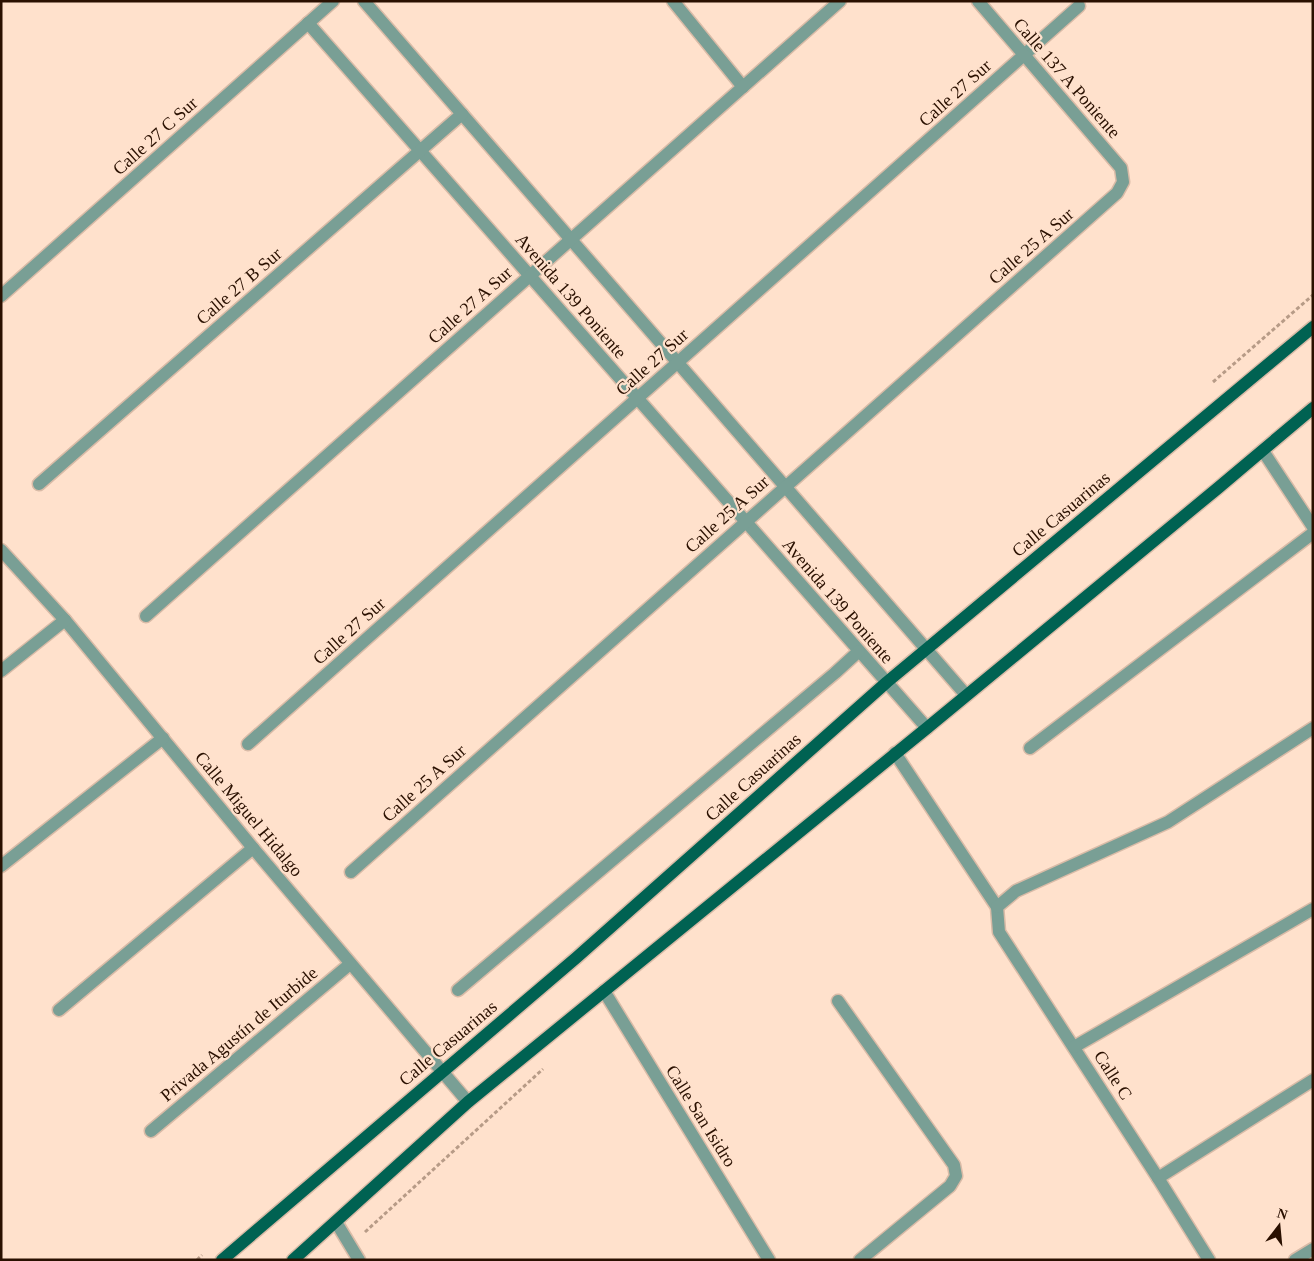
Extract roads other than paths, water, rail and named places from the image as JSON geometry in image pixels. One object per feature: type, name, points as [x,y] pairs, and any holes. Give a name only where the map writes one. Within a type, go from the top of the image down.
[{"type":"main road","name":"Calle Casuarinas","points":[[222,1260],[441,1071],[576,958],[887,682],[1313,327]]},
{"type":"main road","points":[[293,1260],[468,1102],[927,728],[1313,408]]},
{"type":"street","name":"Calle 27 C Sur","points":[[1,296],[333,1]]},
{"type":"street","name":"Avenida 139 Poniente","points":[[364,1],[966,695]]},
{"type":"street","points":[[673,1],[744,87]]},
{"type":"street","name":"Calle 27 A Sur","points":[[146,616],[840,1]]},
{"type":"street","name":"Calle 137 A Poniente","points":[[978,1],[1121,168],[1123,182]]},
{"type":"street","name":"Calle 27 Sur","points":[[248,744],[1079,6]]},
{"type":"street","name":"Avenida 139 Poniente","points":[[308,23],[927,728]]},
{"type":"street","name":"Calle 27 B Sur","points":[[39,484],[462,114]]},
{"type":"street","name":"Calle 25 A Sur","points":[[351,872],[1117,193],[1123,182]]},
{"type":"street","points":[[1263,451],[1313,528]]},
{"type":"street","points":[[1030,748],[1313,533]]},
{"type":"street","name":"Calle Miguel Hidalgo","points":[[1,550],[65,620],[253,848],[468,1102]]},
{"type":"street","points":[[1,671],[65,620]]},
{"type":"street","points":[[458,990],[836,673],[859,651]]},
{"type":"street","points":[[895,753],[997,908],[1016,891],[1168,822],[1313,728]]},
{"type":"street","points":[[1,866],[163,738]]},
{"type":"street","points":[[59,1010],[253,848]]},
{"type":"street","name":"Calle C","points":[[997,908],[999,932],[1209,1260]]},
{"type":"street","points":[[1074,1047],[1313,909]]},
{"type":"street","name":"Privada Agustín de Iturbide","points":[[151,1130],[350,964]]},
{"type":"street","name":"Calle San Isidro","points":[[604,991],[769,1260]]},
{"type":"street","points":[[838,1001],[954,1165],[956,1176],[950,1186],[860,1260]]},
{"type":"street","points":[[1158,1178],[1313,1080]]},
{"type":"street","points":[[336,1222],[359,1260]]},
{"type":"street","points":[[1295,1260],[1313,1249]]}]
